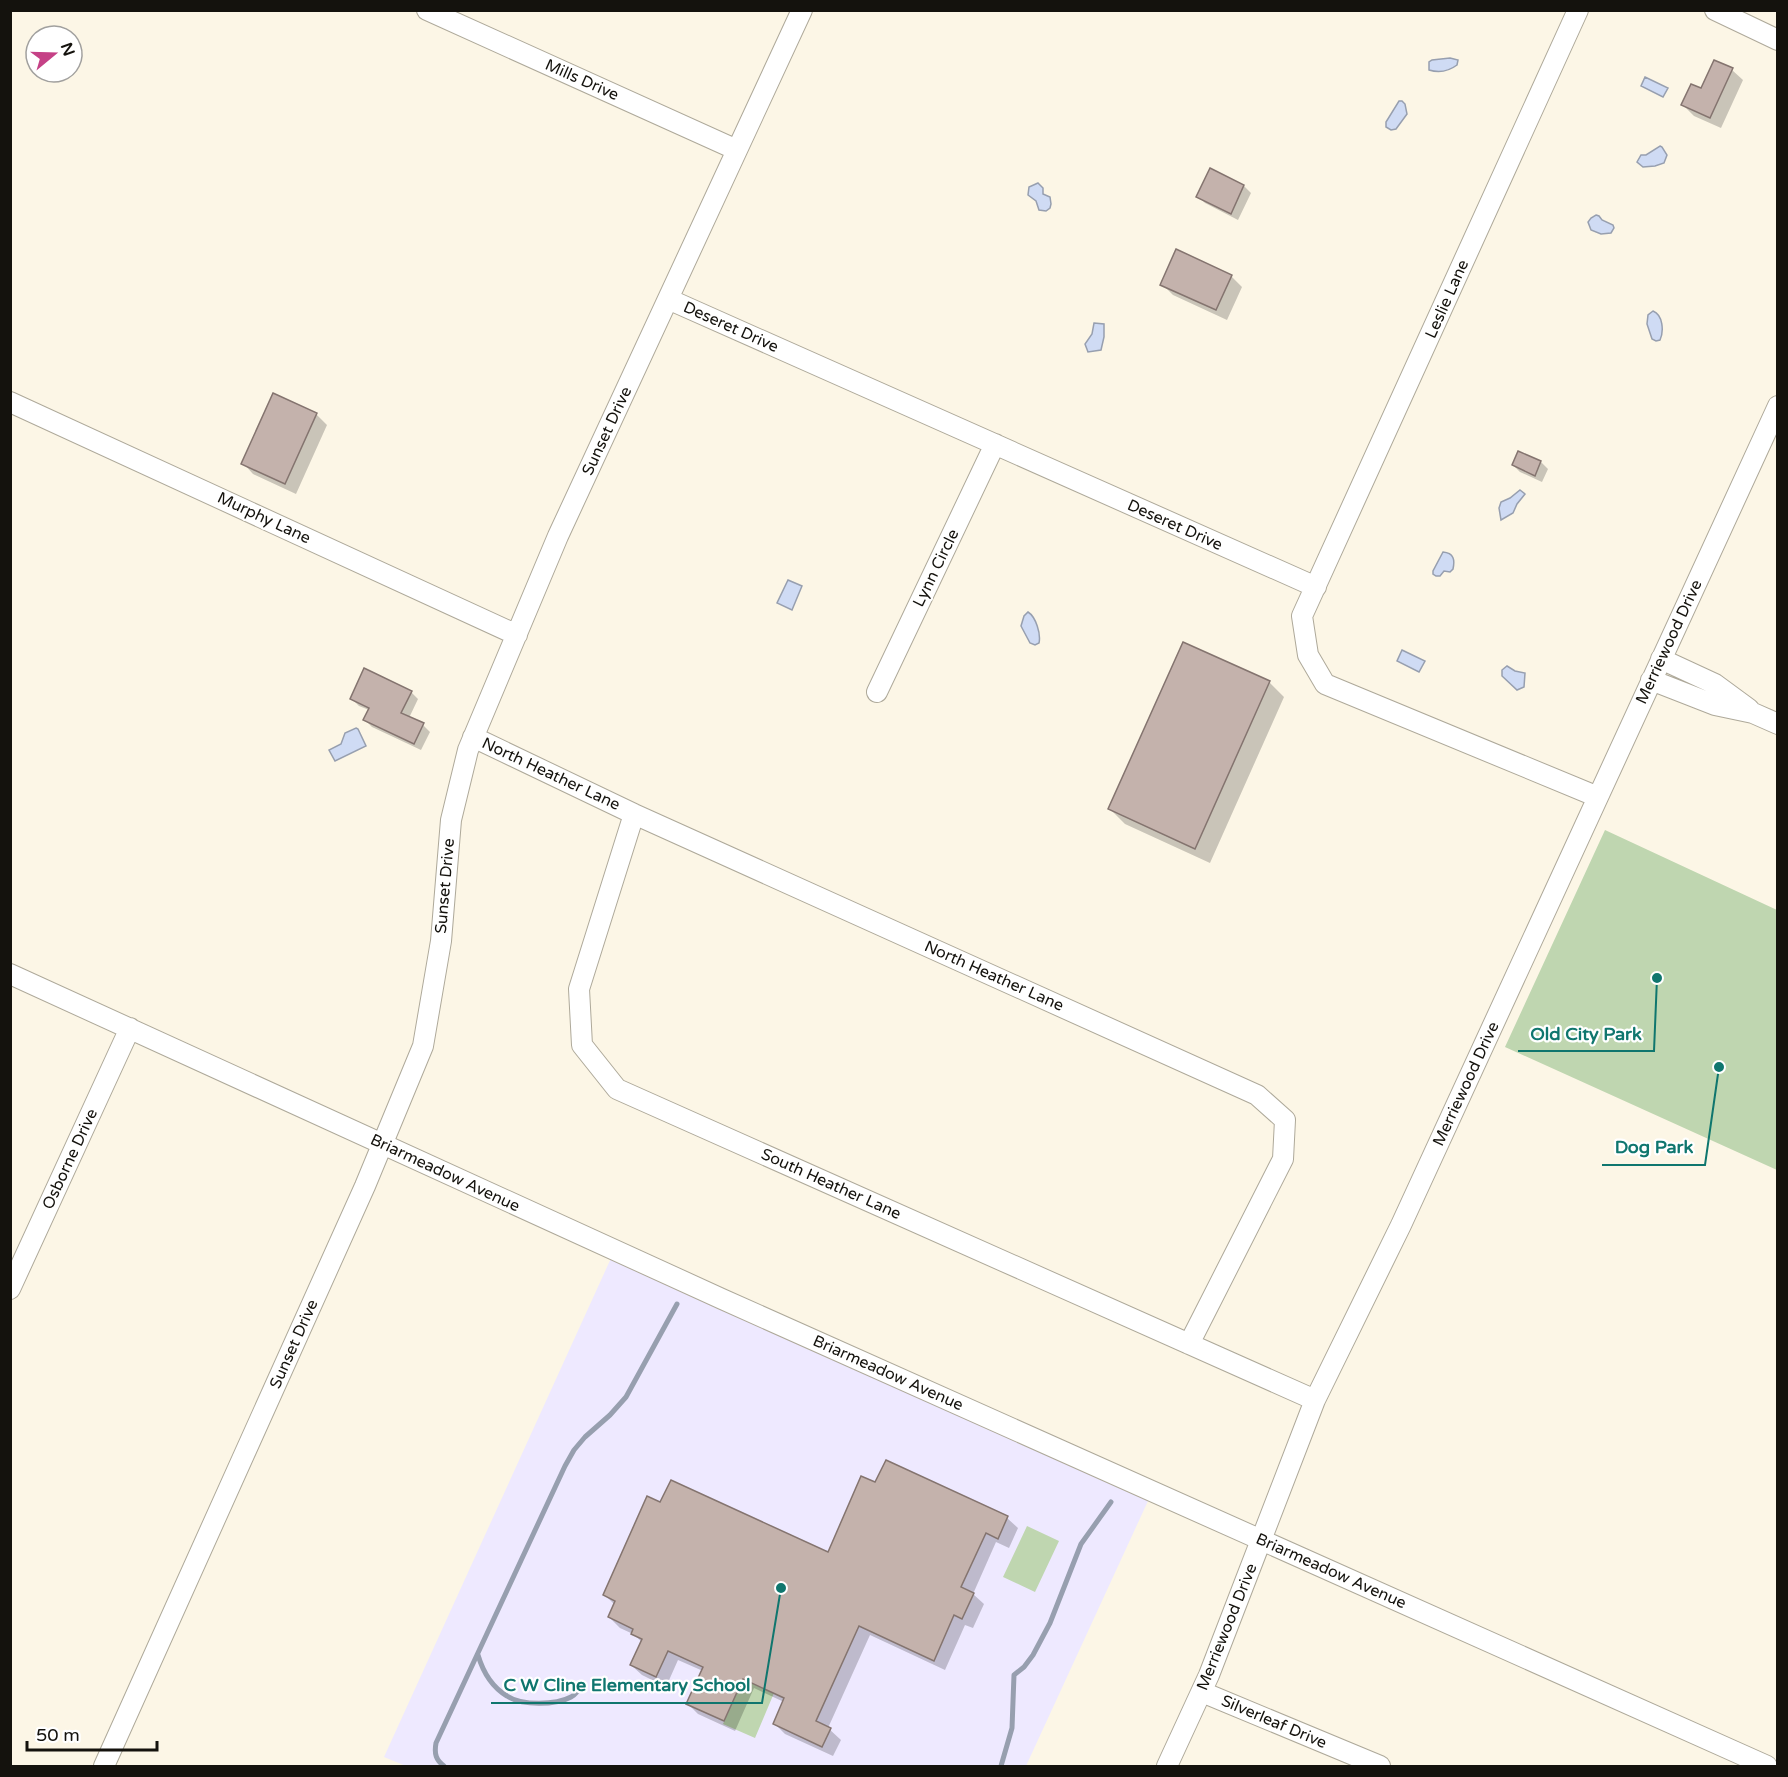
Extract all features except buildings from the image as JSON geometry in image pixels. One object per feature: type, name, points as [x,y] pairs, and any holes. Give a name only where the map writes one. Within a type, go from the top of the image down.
[{"type":"street","name":"Mills Drive","points":[[427,10],[737,150]]},
{"type":"street","name":"Sunset Drive","points":[[104,1767],[356,1208],[423,1046],[441,941],[450,820],[473,737],[558,536],[802,10]]},
{"type":"street","name":"Leslie Lane","points":[[1316,587],[1578,10]]},
{"type":"street","points":[[1714,10],[1778,40]]},
{"type":"street","name":"Deseret Drive","points":[[668,299],[1316,587]]},
{"type":"street","name":"Murphy Lane","points":[[10,402],[517,635]]},
{"type":"street","name":"Merriewood Drive","points":[[1167,1767],[1202,1692],[1315,1400],[1401,1225],[1778,406]]},
{"type":"street","name":"Lynn Circle","points":[[877,692],[995,444]]},
{"type":"street","points":[[1316,587],[1302,616],[1308,656],[1325,684],[1598,797]]},
{"type":"street","points":[[1661,659],[1715,684],[1753,713]]},
{"type":"street","points":[[1652,680],[1715,705],[1753,713],[1778,724]]},
{"type":"street","name":"North Heather Lane","points":[[473,737],[634,814],[1257,1095],[1285,1120],[1283,1159],[1189,1344]]},
{"type":"street","name":"South Heather Lane","points":[[634,814],[579,989],[582,1045],[617,1089],[1315,1400]]},
{"type":"street","name":"Briarmeadow Avenue","points":[[10,974],[732,1304],[1767,1767]]},
{"type":"street","name":"Osborne Drive","points":[[10,1289],[16,1265],[130,1028]]},
{"type":"street","name":"Silverleaf Drive","points":[[1202,1692],[1380,1767]]},
{"type":"shaded area","points":[[612,1256],[1148,1501],[1026,1766],[406,1766],[384,1757]]},
{"type":"green space","points":[[1605,830],[1777,910],[1777,1170],[1505,1047]]},
{"type":"green space","points":[[1027,1526],[1059,1541],[1035,1592],[1003,1577]]},
{"type":"green space","points":[[744,1677],[774,1693],[755,1738],[723,1724]]},
{"type":"water","points":[[1450,58],[1458,60],[1457,65],[1451,69],[1429,70],[1429,62],[1432,60]]},
{"type":"water","points":[[1645,77],[1668,88],[1663,97],[1641,86]]},
{"type":"water","points":[[1399,101],[1405,104],[1407,114],[1396,129],[1391,130],[1386,127],[1386,122]]},
{"type":"water","points":[[1660,146],[1667,155],[1664,163],[1643,167],[1637,162],[1641,155],[1646,155]]},
{"type":"water","points":[[1038,183],[1043,188],[1043,194],[1050,197],[1050,208],[1046,211],[1039,210],[1036,201],[1028,195],[1029,187]]},
{"type":"water","points":[[1596,215],[1613,225],[1611,233],[1601,234],[1591,230],[1588,222]]},
{"type":"water","points":[[1653,311],[1659,316],[1662,324],[1660,340],[1656,341],[1652,339],[1647,324],[1648,315]]},
{"type":"water","points":[[1094,323],[1104,324],[1104,337],[1101,350],[1088,352],[1085,344],[1092,334]]},
{"type":"water","points":[[1520,490],[1525,494],[1513,513],[1501,520],[1499,508],[1501,502]]},
{"type":"water","points":[[1443,552],[1453,558],[1453,569],[1436,576],[1433,571]]},
{"type":"water","points":[[788,580],[802,586],[792,610],[777,603]]},
{"type":"water","points":[[1028,612],[1036,622],[1039,631],[1039,643],[1035,645],[1030,643],[1021,626]]},
{"type":"water","points":[[1402,650],[1425,661],[1419,672],[1397,661]]},
{"type":"water","points":[[1507,666],[1525,673],[1524,687],[1517,690],[1502,676],[1502,670]]},
{"type":"water","points":[[356,728],[366,746],[335,761],[329,750],[341,744],[345,733]]},
{"type":"waterway","points":[[444,1766],[436,1756],[436,1743],[565,1466],[585,1437],[626,1397],[677,1304]]},
{"type":"waterway","points":[[1001,1766],[1012,1728],[1014,1675],[1033,1655],[1050,1623],[1081,1544],[1111,1502]]},
{"type":"waterway","points":[[478,1655],[485,1673],[493,1684],[507,1696],[521,1702],[539,1703],[565,1700],[575,1694],[583,1683]]},
{"type":"place","name":"Old City Park","points":[[1657,978]]},
{"type":"place","name":"Dog Park","points":[[1719,1067]]},
{"type":"place","name":"C W Cline Elementary School","points":[[781,1588]]}]
